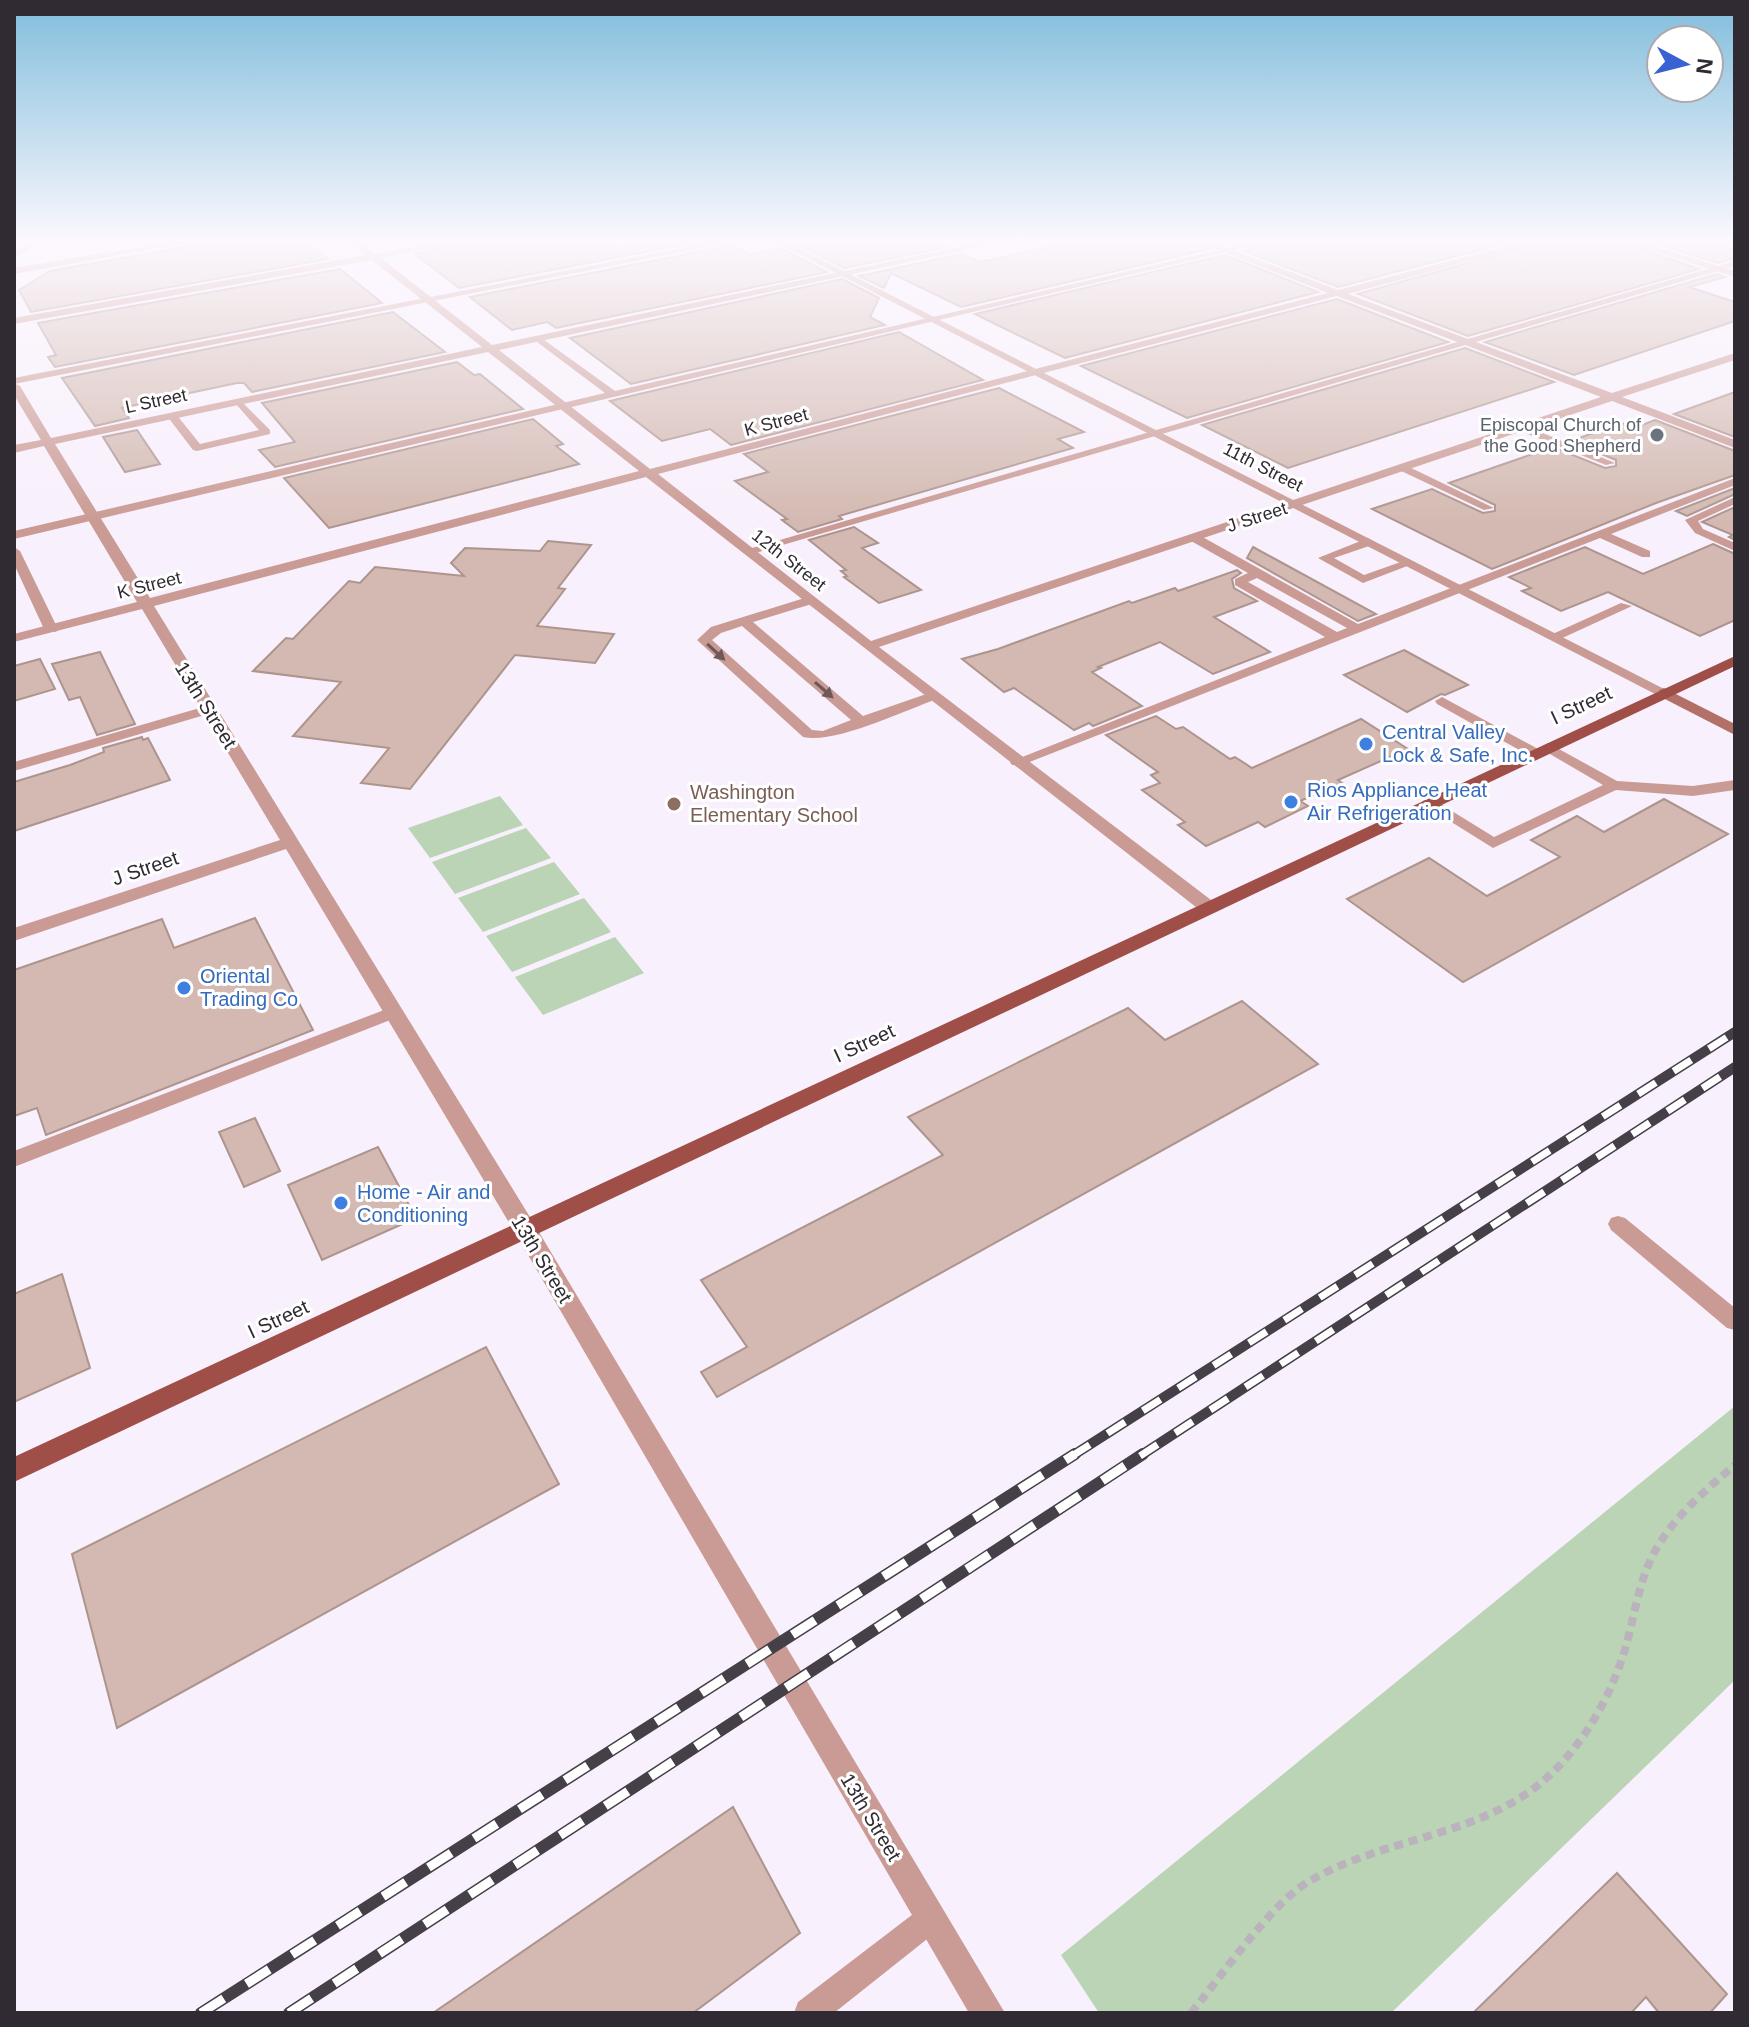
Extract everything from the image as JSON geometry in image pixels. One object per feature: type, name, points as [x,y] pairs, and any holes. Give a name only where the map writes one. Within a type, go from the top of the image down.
[{"type":"main road","name":"I Street","points":[[14,1470],[1735,660]]},
{"type":"main road","name":"11th Street","points":[[1664,693],[1735,730]]},
{"type":"street","name":"12th Street","points":[[470,334],[932,696],[1208,907]]},
{"type":"street","name":"L Street","points":[[14,449],[570,334]]},
{"type":"street","name":"11th Street","points":[[957,334],[1664,693]]},
{"type":"street","name":"K Street","points":[[14,638],[1187,334]]},
{"type":"street","points":[[1445,334],[1735,444]]},
{"type":"street","name":"J Street","points":[[869,646],[1735,356]]},
{"type":"street","name":"13th Street","points":[[14,384],[525,1229],[988,2013]]},
{"type":"street","name":"J Street","points":[[14,935],[290,842]]},
{"type":"lane","points":[[14,384],[262,334]]},
{"type":"lane","points":[[14,535],[873,334]]},
{"type":"lane","points":[[748,551],[1495,334]]},
{"type":"lane","points":[[540,340],[614,395]]},
{"type":"lane","points":[[172,416],[197,448],[266,432],[239,402]]},
{"type":"lane","points":[[1522,428],[1610,463]]},
{"type":"lane","points":[[1403,468],[1488,508]]},
{"type":"lane","points":[[1017,762],[1735,481]]},
{"type":"lane","points":[[1735,500],[1691,520],[1699,531],[1735,547]]},
{"type":"lane","points":[[1601,534],[1646,554]]},
{"type":"lane","points":[[1195,538],[1358,629]]},
{"type":"lane","points":[[1368,542],[1324,558],[1363,579],[1409,563]]},
{"type":"lane","points":[[14,551],[51,629]]},
{"type":"lane","points":[[1257,573],[1239,582],[1337,638]]},
{"type":"lane","points":[[811,600],[709,633],[704,640],[802,731],[824,735],[932,696]]},
{"type":"lane","points":[[1553,637],[1626,606]]},
{"type":"lane","points":[[744,621],[862,722]]},
{"type":"lane","points":[[1442,701],[1614,785],[1693,791],[1735,785]]},
{"type":"lane","points":[[14,767],[210,709]]},
{"type":"lane","points":[[1429,803],[1493,843],[1614,785]]},
{"type":"lane","points":[[14,1159],[392,1013]]},
{"type":"lane","points":[[1618,1224],[1735,1321]]},
{"type":"lane","points":[[809,2013],[931,1918]]},
{"type":"path","points":[[1191,2013],[1262,1926],[1304,1884],[1346,1863],[1443,1834],[1500,1812],[1545,1780],[1585,1734],[1612,1686],[1626,1647],[1635,1601],[1652,1558],[1673,1524],[1735,1465]]},
{"type":"green space","points":[[500,796],[523,825],[430,858],[408,828]]},
{"type":"green space","points":[[526,828],[551,858],[455,894],[432,862]]},
{"type":"green space","points":[[554,862],[580,894],[483,932],[458,898]]},
{"type":"green space","points":[[584,898],[611,932],[512,972],[486,936]]},
{"type":"green space","points":[[615,937],[644,973],[543,1015],[515,977]]},
{"type":"green space","points":[[1735,1406],[1735,1680],[1391,2013],[1099,2013],[1061,1955]]},
{"type":"building","points":[[44,334],[226,334],[55,367],[48,357],[56,355]]},
{"type":"building","points":[[285,334],[421,334],[445,352],[252,392],[244,383],[237,383],[166,398],[122,408],[129,418],[95,426],[62,378]]},
{"type":"building","points":[[590,334],[848,334],[631,384],[570,338]]},
{"type":"building","points":[[892,334],[902,334],[983,380],[731,445],[710,429],[662,441],[610,401]]},
{"type":"building","points":[[1015,334],[1159,334],[1065,358]]},
{"type":"building","points":[[1205,334],[1426,334],[1448,342],[1187,418],[1081,366]]},
{"type":"building","points":[[1514,334],[1697,334],[1574,375],[1485,342]]},
{"type":"building","points":[[1465,348],[1554,382],[1288,468],[1202,425]]},
{"type":"building","points":[[457,362],[474,375],[480,374],[523,409],[275,467],[259,450],[295,442],[262,403]]},
{"type":"building","points":[[999,388],[1084,432],[1058,439],[1073,448],[839,516],[842,519],[798,532],[782,520],[787,519],[735,481],[768,472],[744,454]]},
{"type":"building","points":[[1735,392],[1735,437],[1674,414]]},
{"type":"building","points":[[533,419],[563,444],[556,446],[579,464],[329,528],[284,478]]},
{"type":"building","points":[[1655,420],[1735,451],[1735,475],[1492,569],[1372,509],[1432,489],[1483,513],[1495,511],[1495,505],[1449,483],[1553,447],[1605,468],[1616,466],[1616,460],[1570,441],[1622,423],[1634,428]]},
{"type":"building","points":[[137,430],[160,464],[125,472],[103,437]]},
{"type":"building","points":[[1735,488],[1735,494],[1687,516],[1676,511]]},
{"type":"building","points":[[1735,507],[1735,540],[1729,537],[1733,535],[1702,522]]},
{"type":"building","points":[[854,527],[878,543],[862,548],[921,590],[879,603],[844,577],[847,576],[841,571],[846,570],[809,540]]},
{"type":"building","points":[[548,541],[591,545],[558,588],[565,589],[537,626],[614,634],[595,663],[515,655],[410,789],[361,783],[389,748],[293,736],[341,682],[253,671],[286,638],[293,639],[349,581],[360,583],[375,567],[464,576],[451,563],[465,548],[540,551]]},
{"type":"building","points":[[1713,544],[1735,554],[1735,620],[1700,636],[1608,592],[1561,611],[1522,591],[1531,588],[1509,577],[1585,547],[1643,574]]},
{"type":"building","points":[[1253,547],[1376,614],[1358,621],[1247,558]]},
{"type":"building","points":[[1237,570],[1241,573],[1232,579],[1234,588],[1257,601],[1214,617],[1270,652],[1213,674],[1160,642],[1098,667],[1101,668],[1092,672],[1142,706],[1093,726],[1089,723],[1074,730],[1014,688],[1004,692],[962,659],[1129,601],[1132,603],[1175,588],[1178,591]]},
{"type":"building","points":[[1404,650],[1468,685],[1441,694],[1407,712],[1344,675]]},
{"type":"building","points":[[100,652],[135,724],[97,735],[80,697],[69,700],[52,664]]},
{"type":"building","points":[[40,659],[55,689],[14,701],[14,666]]},
{"type":"building","points":[[1156,716],[1176,729],[1183,727],[1230,759],[1235,757],[1252,768],[1361,719],[1408,749],[1338,780],[1342,783],[1300,801],[1308,806],[1265,827],[1258,822],[1206,846],[1178,825],[1185,822],[1142,790],[1160,783],[1151,775],[1158,772],[1106,735]]},
{"type":"building","points":[[142,737],[143,740],[148,738],[170,780],[14,831],[14,782],[70,765],[104,752],[103,748]]},
{"type":"building","points":[[1664,799],[1728,834],[1463,982],[1347,899],[1429,858],[1487,896],[1560,857],[1531,840],[1577,816],[1604,832]]},
{"type":"building","points":[[255,918],[313,1030],[46,1135],[37,1108],[14,1116],[14,970],[162,919],[174,948]]},
{"type":"building","points":[[1242,1001],[1318,1064],[717,1397],[701,1372],[747,1347],[701,1280],[943,1155],[908,1117],[1128,1008],[1165,1040]]},
{"type":"building","points":[[255,1118],[280,1171],[244,1187],[219,1132]]},
{"type":"building","points":[[378,1147],[416,1218],[322,1260],[288,1185]]},
{"type":"building","points":[[62,1274],[90,1368],[14,1402],[14,1294]]},
{"type":"building","points":[[486,1347],[559,1484],[117,1728],[72,1554]]},
{"type":"building","points":[[733,1807],[800,1933],[693,2013],[433,2013]]},
{"type":"building","points":[[1617,1873],[1727,1994],[1710,2013],[1659,2013],[1646,1997],[1631,2013],[1473,2013]]},
{"type":"railway","points":[[1072,1456],[1735,1032]]},
{"type":"railway","points":[[1140,1456],[1735,1067]]},
{"type":"railway","points":[[201,2013],[1075,1454]]},
{"type":"railway","points":[[289,2013],[1143,1454]]},
{"type":"place","name":"Episcopal Church of the Good Shepherd","points":[[1657,435]]},
{"type":"place","name":"Central Valley Lock & Safe, Inc.","points":[[1366,744]]},
{"type":"place","name":"Rios Appliance Heat Air Refrigeration","points":[[1291,802]]},
{"type":"place","name":"Washington Elementary School","points":[[674,804]]},
{"type":"place","name":"Oriental Trading Co","points":[[184,988]]},
{"type":"place","name":"Home - Air and Conditioning","points":[[341,1203]]}]
